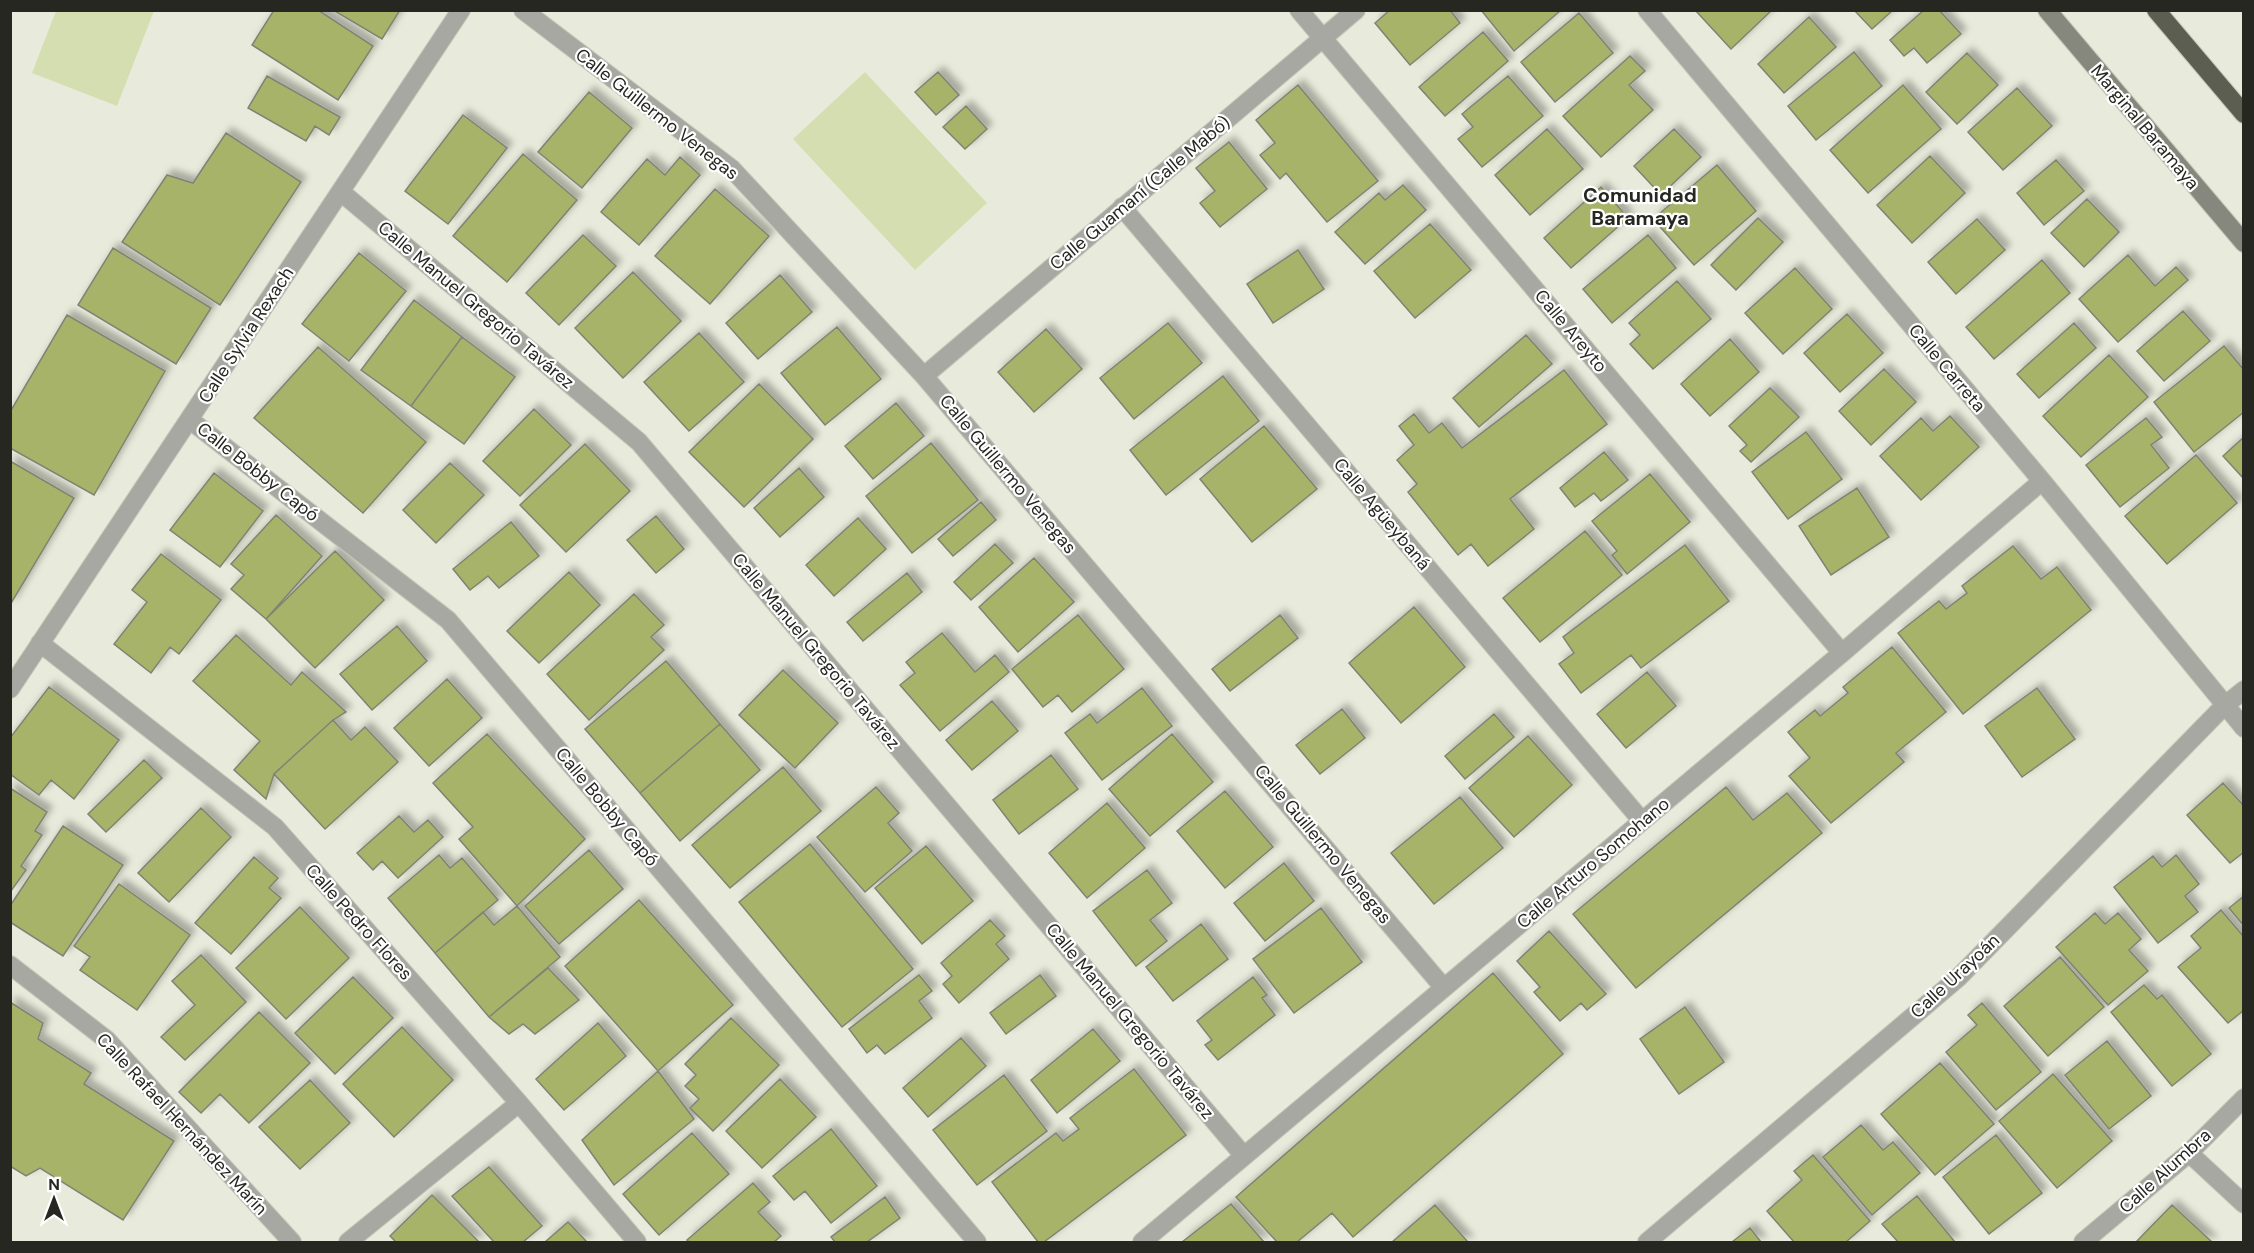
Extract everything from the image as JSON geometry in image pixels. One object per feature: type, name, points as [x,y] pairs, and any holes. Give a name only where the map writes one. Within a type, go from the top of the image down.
[{"type":"highway","points":[[2156,10],[2244,114]]},
{"type":"street","name":"Calle Sylvia Rexach","points":[[10,689],[461,10]]},
{"type":"street","name":"Calle Guillermo Venegas","points":[[523,10],[732,169],[924,375],[1444,988]]},
{"type":"street","name":"Calle Areyto","points":[[1299,10],[1842,653]]},
{"type":"street","name":"Calle Guamaní (Calle Mabó)","points":[[924,375],[1356,10]]},
{"type":"street","name":"Calle Carreta","points":[[1647,10],[2042,481],[2244,728]]},
{"type":"street","name":"Marginal Baramaya","points":[[2047,10],[2244,243]]},
{"type":"street","name":"Calle Manuel Gregorio Tavárez","points":[[341,192],[639,442],[1244,1156]]},
{"type":"street","name":"Calle Agüeybaná","points":[[1122,207],[1642,821]]},
{"type":"street","name":"Calle Bobby Capó","points":[[190,420],[448,620],[977,1242]]},
{"type":"street","name":"Calle Arturo Somohano","points":[[1142,1242],[1842,653],[2042,481]]},
{"type":"street","name":"Calle Pedro Flores","points":[[40,643],[275,827],[519,1103],[637,1242]]},
{"type":"street","name":"Calle Urayoán","points":[[1647,1242],[1958,978],[2224,705],[2244,690]]},
{"type":"street","name":"Calle Rafael Hernández Marín","points":[[10,965],[107,1040],[292,1242]]},
{"type":"street","name":"Calle Alumbra","points":[[2083,1242],[2189,1153],[2244,1098]]},
{"type":"street","points":[[348,1242],[519,1103]]},
{"type":"street","points":[[2189,1153],[2244,1204]]},
{"type":"green space","points":[[56,11],[154,11],[117,106],[32,73]]},
{"type":"green space","points":[[865,72],[987,203],[915,270],[793,139]]},
{"type":"building","points":[[274,10],[318,10],[373,46],[338,100],[252,45]]},
{"type":"building","points":[[333,10],[400,10],[382,39]]},
{"type":"building","points":[[1390,10],[1450,10],[1460,23],[1410,65],[1375,23]]},
{"type":"building","points":[[1481,10],[1561,10],[1514,51]]},
{"type":"building","points":[[1695,10],[1772,10],[1731,49]]},
{"type":"building","points":[[1854,10],[1893,10],[1872,29]]},
{"type":"building","points":[[1924,10],[1939,10],[1961,34],[1927,63],[1914,48],[1904,56],[1890,40]]},
{"type":"building","points":[[1579,13],[1613,53],[1555,102],[1521,62]]},
{"type":"building","points":[[1809,17],[1836,47],[1784,93],[1758,64]]},
{"type":"building","points":[[1483,32],[1508,61],[1445,116],[1419,87]]},
{"type":"building","points":[[1854,52],[1882,86],[1816,140],[1788,106]]},
{"type":"building","points":[[1967,53],[1998,85],[1957,124],[1926,92]]},
{"type":"building","points":[[1630,56],[1645,71],[1629,85],[1653,110],[1601,157],[1563,116]]},
{"type":"building","points":[[938,72],[959,95],[936,115],[915,92]]},
{"type":"building","points":[[267,76],[340,117],[329,135],[315,126],[306,141],[248,108]]},
{"type":"building","points":[[1508,76],[1543,116],[1482,167],[1458,139],[1473,127],[1462,114]]},
{"type":"building","points":[[1298,85],[1378,181],[1327,222],[1286,173],[1280,179],[1260,155],[1275,143],[1256,120]]},
{"type":"building","points":[[1903,85],[1941,129],[1868,193],[1830,150]]},
{"type":"building","points":[[2017,88],[2052,126],[2003,170],[1968,132]]},
{"type":"building","points":[[589,92],[632,128],[582,188],[538,152]]},
{"type":"building","points":[[966,106],[987,129],[965,149],[943,127]]},
{"type":"building","points":[[463,115],[507,148],[448,224],[405,191]]},
{"type":"building","points":[[1547,129],[1583,169],[1530,215],[1495,175]]},
{"type":"building","points":[[1674,129],[1701,157],[1661,195],[1634,166]]},
{"type":"building","points":[[226,133],[301,182],[220,305],[122,242],[167,175],[193,183]]},
{"type":"building","points":[[1229,142],[1267,189],[1220,227],[1200,203],[1215,191],[1196,168]]},
{"type":"building","points":[[523,154],[577,200],[507,282],[453,236]]},
{"type":"building","points":[[1930,156],[1965,193],[1912,243],[1877,205]]},
{"type":"building","points":[[680,157],[700,175],[639,245],[601,212],[647,159],[665,175]]},
{"type":"building","points":[[2056,160],[2084,191],[2044,225],[2017,193]]},
{"type":"building","points":[[1717,165],[1756,211],[1694,265],[1653,219]]},
{"type":"building","points":[[1403,185],[1426,210],[1365,264],[1335,232],[1379,193],[1385,200]]},
{"type":"building","points":[[1601,187],[1628,218],[1571,268],[1544,238]]},
{"type":"building","points":[[715,189],[769,236],[710,304],[655,256]]},
{"type":"building","points":[[2087,199],[2119,232],[2084,267],[2051,233]]},
{"type":"building","points":[[1758,218],[1783,242],[1736,290],[1711,265]]},
{"type":"building","points":[[1977,219],[2005,250],[1956,294],[1928,262]]},
{"type":"building","points":[[1430,224],[1471,270],[1415,318],[1374,271]]},
{"type":"building","points":[[583,235],[616,266],[559,325],[526,293]]},
{"type":"building","points":[[1648,235],[1676,268],[1612,323],[1583,289]]},
{"type":"building","points":[[113,248],[211,308],[176,364],[78,305]]},
{"type":"building","points":[[1298,250],[1324,289],[1273,323],[1247,284]]},
{"type":"building","points":[[359,253],[406,291],[349,361],[302,324]]},
{"type":"building","points":[[2128,255],[2155,286],[2176,267],[2188,280],[2118,342],[2079,299]]},
{"type":"building","points":[[2042,260],[2070,293],[1994,359],[1966,327]]},
{"type":"building","points":[[1795,268],[1832,309],[1783,354],[1745,313]]},
{"type":"building","points":[[633,272],[681,321],[623,378],[575,328]]},
{"type":"building","points":[[780,275],[812,312],[758,359],[726,323]]},
{"type":"building","points":[[1677,281],[1711,319],[1653,369],[1630,344],[1640,335],[1629,323]]},
{"type":"building","points":[[414,300],[462,337],[411,406],[361,370]]},
{"type":"building","points":[[2183,311],[2210,341],[2164,381],[2137,351]]},
{"type":"building","points":[[1847,314],[1883,353],[1840,392],[1804,353]]},
{"type":"building","points":[[67,315],[165,371],[94,495],[10,448],[10,412]]},
{"type":"building","points":[[1168,323],[1202,363],[1134,419],[1100,378]]},
{"type":"building","points":[[2074,323],[2096,348],[2039,398],[2017,374]]},
{"type":"building","points":[[837,327],[881,379],[825,425],[781,373]]},
{"type":"building","points":[[1046,329],[1082,369],[1034,412],[998,372]]},
{"type":"building","points":[[699,333],[744,382],[689,431],[644,382]]},
{"type":"building","points":[[1526,335],[1552,364],[1479,427],[1453,398]]},
{"type":"building","points":[[462,337],[515,377],[464,444],[411,406]]},
{"type":"building","points":[[1730,339],[1759,372],[1710,416],[1681,384]]},
{"type":"building","points":[[2224,346],[2244,370],[2244,412],[2194,452],[2154,402]]},
{"type":"building","points":[[318,347],[426,442],[363,513],[254,418]]},
{"type":"building","points":[[2109,355],[2148,397],[2081,457],[2043,416]]},
{"type":"building","points":[[1884,369],[1916,402],[1871,445],[1839,411]]},
{"type":"building","points":[[1564,370],[1607,424],[1510,499],[1534,529],[1488,566],[1471,544],[1458,555],[1408,492],[1417,484],[1397,460],[1414,445],[1399,426],[1414,414],[1429,433],[1442,423],[1462,448]]},
{"type":"building","points":[[1223,376],[1259,421],[1166,495],[1130,450]]},
{"type":"building","points":[[759,384],[813,439],[744,507],[689,452]]},
{"type":"building","points":[[1770,388],[1799,417],[1751,462],[1740,451],[1747,445],[1729,426]]},
{"type":"building","points":[[896,403],[924,436],[873,479],[845,446]]},
{"type":"building","points":[[534,409],[571,445],[520,496],[483,461]]},
{"type":"building","points":[[1950,416],[1979,447],[1921,500],[1880,456],[1921,418],[1933,431]]},
{"type":"building","points":[[2146,418],[2162,437],[2151,445],[2169,468],[2120,507],[2086,465]]},
{"type":"building","points":[[1264,426],[1317,489],[1252,542],[1200,479]]},
{"type":"building","points":[[1806,432],[1842,479],[1788,519],[1752,472]]},
{"type":"building","points":[[2244,437],[2244,479],[2223,456]]},
{"type":"building","points":[[931,443],[978,500],[912,553],[866,496]]},
{"type":"building","points":[[585,444],[630,491],[566,552],[520,505]]},
{"type":"building","points":[[1604,452],[1628,480],[1601,501],[1594,493],[1575,507],[1560,488]]},
{"type":"building","points":[[2196,455],[2237,503],[2167,564],[2125,516]]},
{"type":"building","points":[[10,461],[74,498],[10,605]]},
{"type":"building","points":[[450,463],[484,495],[436,543],[403,510]]},
{"type":"building","points":[[799,468],[824,497],[780,537],[754,508]]},
{"type":"building","points":[[214,473],[263,511],[220,567],[170,530]]},
{"type":"building","points":[[1650,474],[1690,522],[1627,574],[1612,555],[1617,551],[1592,521]]},
{"type":"building","points":[[1857,488],[1889,537],[1831,575],[1799,526]]},
{"type":"building","points":[[981,502],[996,520],[953,556],[938,539]]},
{"type":"building","points":[[276,515],[322,556],[266,619],[231,589],[244,575],[231,564]]},
{"type":"building","points":[[656,516],[684,549],[656,573],[627,540]]},
{"type":"building","points":[[858,518],[886,549],[834,596],[806,565]]},
{"type":"building","points":[[511,522],[539,556],[499,588],[488,576],[470,590],[453,569]]},
{"type":"building","points":[[1585,531],[1622,575],[1540,642],[1503,598]]},
{"type":"building","points":[[995,544],[1013,563],[971,600],[954,582]]},
{"type":"building","points":[[1685,545],[1729,601],[1641,668],[1631,655],[1581,693],[1559,664],[1574,653],[1563,637]]},
{"type":"building","points":[[2013,546],[2041,579],[2057,567],[2091,610],[1963,714],[1898,633],[1939,601],[1946,609],[1967,593],[1962,586]]},
{"type":"building","points":[[335,551],[384,600],[315,668],[266,619]]},
{"type":"building","points":[[161,554],[221,600],[179,654],[170,647],[151,673],[114,644],[147,602],[132,590]]},
{"type":"building","points":[[1034,558],[1074,602],[1018,652],[979,607]]},
{"type":"building","points":[[569,572],[600,605],[539,663],[507,631]]},
{"type":"building","points":[[907,573],[922,592],[863,641],[847,622]]},
{"type":"building","points":[[634,594],[664,625],[651,637],[664,650],[589,720],[547,674]]},
{"type":"building","points":[[1414,607],[1465,667],[1401,723],[1349,663]]},
{"type":"building","points":[[1078,615],[1124,669],[1072,712],[1058,695],[1043,707],[1012,669]]},
{"type":"building","points":[[1280,615],[1298,638],[1230,691],[1212,669]]},
{"type":"building","points":[[397,626],[427,661],[372,710],[340,674]]},
{"type":"building","points":[[942,633],[975,672],[995,655],[1009,672],[940,731],[900,685],[915,673],[906,662]]},
{"type":"building","points":[[236,635],[291,685],[302,672],[346,712],[333,720],[274,774],[266,799],[234,770],[260,741],[193,681]]},
{"type":"building","points":[[1892,647],[1946,712],[1896,753],[1904,762],[1831,823],[1789,776],[1810,758],[1788,732],[1815,710],[1820,716],[1848,693],[1843,687]]},
{"type":"building","points":[[666,661],[720,724],[640,793],[585,729]]},
{"type":"building","points":[[783,670],[838,723],[795,768],[739,715]]},
{"type":"building","points":[[1647,672],[1676,706],[1626,748],[1597,714]]},
{"type":"building","points":[[447,679],[482,718],[429,766],[394,728]]},
{"type":"building","points":[[49,687],[119,740],[74,799],[51,780],[39,795],[10,774],[10,738]]},
{"type":"building","points":[[1142,688],[1172,726],[1102,780],[1065,733],[1090,714],[1097,723]]},
{"type":"building","points":[[2037,688],[2075,739],[2022,777],[1985,726]]},
{"type":"building","points":[[992,701],[1018,731],[972,770],[946,740]]},
{"type":"building","points":[[1342,709],[1365,738],[1320,774],[1296,745]]},
{"type":"building","points":[[1494,714],[1514,737],[1465,779],[1445,756]]},
{"type":"building","points":[[333,720],[351,740],[365,727],[398,762],[325,829],[274,774]]},
{"type":"building","points":[[720,724],[760,770],[680,841],[640,793]]},
{"type":"building","points":[[487,734],[585,839],[517,906],[459,839],[473,827],[433,783]]},
{"type":"building","points":[[1172,734],[1213,782],[1150,836],[1109,789]]},
{"type":"building","points":[[1528,736],[1572,785],[1514,837],[1469,788]]},
{"type":"building","points":[[1051,755],[1078,789],[1019,834],[993,800]]},
{"type":"building","points":[[144,760],[162,778],[106,832],[88,814]]},
{"type":"building","points":[[783,767],[821,811],[730,888],[692,845]]},
{"type":"building","points":[[2223,783],[2244,806],[2244,852],[2230,863],[2187,815]]},
{"type":"building","points":[[876,787],[899,813],[888,823],[912,851],[865,892],[817,837]]},
{"type":"building","points":[[1726,787],[1753,820],[1787,793],[1822,833],[1636,988],[1573,914]]},
{"type":"building","points":[[10,788],[47,812],[35,831],[42,835],[21,866],[26,870],[11,891]]},
{"type":"building","points":[[1225,791],[1273,847],[1225,888],[1177,831]]},
{"type":"building","points":[[1460,797],[1503,848],[1434,904],[1391,853]]},
{"type":"building","points":[[1107,803],[1145,848],[1087,898],[1049,853]]},
{"type":"building","points":[[201,808],[231,837],[169,902],[138,873]]},
{"type":"building","points":[[399,816],[414,832],[428,820],[443,837],[398,878],[382,861],[373,870],[357,853]]},
{"type":"building","points":[[63,826],[123,865],[63,956],[10,922],[10,906]]},
{"type":"building","points":[[810,844],[913,969],[842,1027],[739,902]]},
{"type":"building","points":[[926,846],[973,901],[922,944],[875,888]]},
{"type":"building","points":[[589,850],[623,889],[559,944],[525,906]]},
{"type":"building","points":[[439,855],[450,868],[462,858],[498,900],[435,953],[388,898]]},
{"type":"building","points":[[2176,855],[2199,884],[2185,896],[2198,912],[2158,943],[2114,887],[2153,856],[2162,867]]},
{"type":"building","points":[[254,857],[278,878],[269,888],[281,898],[231,954],[195,923]]},
{"type":"building","points":[[1284,863],[1314,901],[1265,941],[1234,903]]},
{"type":"building","points":[[1147,870],[1172,903],[1150,920],[1167,941],[1136,966],[1093,911]]},
{"type":"building","points":[[119,884],[190,935],[137,1010],[80,970],[90,957],[74,946]]},
{"type":"building","points":[[2244,896],[2244,926],[2229,908]]},
{"type":"building","points":[[639,900],[733,1005],[658,1071],[565,966]]},
{"type":"building","points":[[517,906],[560,957],[489,1017],[435,953],[483,912],[494,925]]},
{"type":"building","points":[[300,907],[349,958],[286,1019],[236,968]]},
{"type":"building","points":[[1321,908],[1362,962],[1294,1013],[1253,959]]},
{"type":"building","points":[[2221,910],[2244,937],[2244,1010],[2228,1023],[2178,967],[2201,948],[2191,936]]},
{"type":"building","points":[[2095,913],[2105,924],[2118,913],[2141,939],[2129,950],[2148,971],[2108,1005],[2056,947]]},
{"type":"building","points":[[990,920],[1005,936],[996,944],[1009,959],[959,1003],[943,984],[952,976],[941,963]]},
{"type":"building","points":[[1201,924],[1228,959],[1173,1001],[1146,967]]},
{"type":"building","points":[[1549,931],[1606,994],[1587,1010],[1581,1003],[1560,1021],[1534,992],[1540,987],[1517,961]]},
{"type":"building","points":[[201,955],[246,1002],[185,1060],[161,1037],[195,1005],[172,981]]},
{"type":"building","points":[[2060,957],[2104,1007],[2048,1056],[2004,1006]]},
{"type":"building","points":[[548,968],[579,1000],[535,1034],[523,1024],[509,1034],[489,1017]]},
{"type":"building","points":[[1493,973],[1563,1054],[1353,1237],[1332,1213],[1297,1242],[1277,1242],[1236,1197]]},
{"type":"building","points":[[919,975],[932,991],[919,1001],[932,1018],[885,1054],[877,1045],[867,1053],[849,1029]]},
{"type":"building","points":[[1040,975],[1056,996],[1006,1034],[990,1013]]},
{"type":"building","points":[[353,977],[393,1018],[335,1074],[295,1033]]},
{"type":"building","points":[[1253,977],[1267,995],[1262,998],[1275,1015],[1218,1060],[1205,1045],[1212,1040],[1197,1021]]},
{"type":"building","points":[[2144,985],[2157,999],[2162,995],[2211,1054],[2172,1086],[2111,1012]]},
{"type":"building","points":[[10,1002],[43,1023],[38,1039],[91,1073],[84,1084],[174,1141],[123,1220],[40,1168],[26,1176],[10,1166]]},
{"type":"building","points":[[1982,1003],[2041,1072],[1996,1110],[1946,1052],[1977,1025],[1968,1015]]},
{"type":"building","points":[[1685,1007],[1724,1062],[1679,1094],[1640,1039]]},
{"type":"building","points":[[259,1012],[310,1063],[249,1123],[220,1094],[201,1113],[179,1092]]},
{"type":"building","points":[[731,1018],[779,1065],[713,1131],[690,1108],[699,1099],[685,1086],[696,1075],[685,1064]]},
{"type":"building","points":[[598,1023],[626,1056],[564,1110],[536,1079]]},
{"type":"building","points":[[402,1027],[453,1080],[394,1137],[343,1084]]},
{"type":"building","points":[[1093,1029],[1120,1061],[1057,1113],[1031,1080]]},
{"type":"building","points":[[961,1038],[986,1066],[928,1117],[903,1088]]},
{"type":"building","points":[[2107,1041],[2151,1096],[2109,1129],[2065,1075]]},
{"type":"building","points":[[1940,1063],[1994,1124],[1935,1175],[1881,1114]]},
{"type":"building","points":[[1134,1069],[1186,1135],[1044,1242],[1038,1242],[992,1182],[1056,1133],[1063,1141],[1079,1129],[1070,1118]]},
{"type":"building","points":[[658,1071],[694,1119],[614,1185],[582,1140]]},
{"type":"building","points":[[2053,1074],[2112,1141],[2057,1188],[1999,1121]]},
{"type":"building","points":[[1004,1075],[1047,1131],[977,1185],[933,1130]]},
{"type":"building","points":[[780,1079],[816,1117],[762,1168],[726,1131]]},
{"type":"building","points":[[310,1080],[350,1123],[300,1169],[259,1127]]},
{"type":"building","points":[[1861,1125],[1883,1150],[1893,1142],[1920,1173],[1872,1215],[1823,1157]]},
{"type":"building","points":[[831,1129],[877,1186],[831,1223],[805,1191],[794,1200],[773,1176]]},
{"type":"building","points":[[692,1133],[729,1174],[659,1235],[623,1194]]},
{"type":"building","points":[[1996,1135],[2042,1193],[1989,1234],[1943,1177]]},
{"type":"building","points":[[1813,1155],[1870,1221],[1846,1242],[1794,1242],[1767,1211],[1802,1180],[1794,1171]]},
{"type":"building","points":[[489,1167],[542,1226],[523,1242],[494,1242],[452,1196]]},
{"type":"building","points":[[753,1183],[770,1202],[758,1212],[781,1236],[774,1242],[689,1242],[687,1240]]},
{"type":"building","points":[[432,1195],[479,1242],[396,1242],[390,1236]]},
{"type":"building","points":[[1917,1196],[1955,1242],[1898,1242],[1882,1224]]},
{"type":"building","points":[[885,1197],[900,1218],[867,1242],[835,1242],[831,1237]]},
{"type":"building","points":[[1231,1204],[1264,1242],[1182,1242]]},
{"type":"building","points":[[1435,1205],[1468,1242],[1392,1242]]},
{"type":"building","points":[[2172,1205],[2212,1242],[2136,1242]]},
{"type":"building","points":[[568,1222],[587,1242],[545,1242]]},
{"type":"building","points":[[1750,1228],[1761,1242],[1732,1242]]},
{"type":"district","name":"Comunidad Baramaya","points":[[1640,206]]}]
